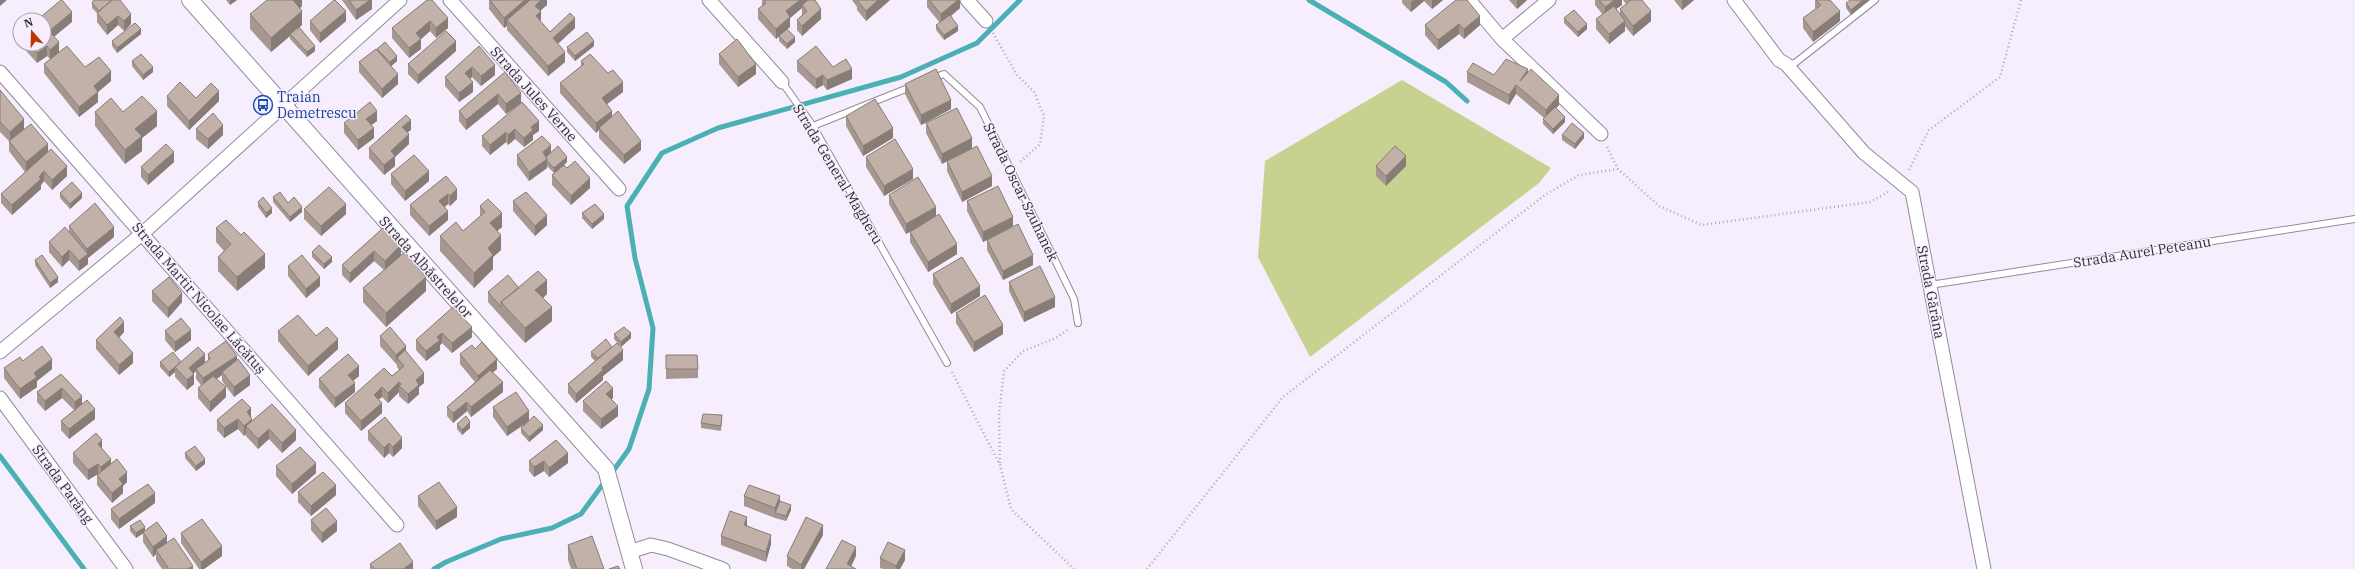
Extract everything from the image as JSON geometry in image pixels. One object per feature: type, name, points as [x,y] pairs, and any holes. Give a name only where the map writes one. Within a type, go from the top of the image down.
[{"type":"street","name":"Strada Albăstrelelor","points":[[190,0],[606,469],[634,569]]},
{"type":"street","points":[[0,352],[143,233],[400,0]]},
{"type":"street","name":"Strada Jules Verne","points":[[450,0],[619,189]]},
{"type":"street","name":"Strada General Magheru","points":[[709,0],[782,82]]},
{"type":"street","points":[[967,0],[986,21]]},
{"type":"street","points":[[1469,0],[1502,39],[1601,134]]},
{"type":"street","points":[[1502,39],[1549,0]]},
{"type":"street","name":"Strada Gărâna","points":[[1734,0],[1779,60],[1786,64],[1864,153],[1912,192],[1984,569]]},
{"type":"street","name":"Strada Martir Nicolae Lăcătuș","points":[[0,72],[143,233],[397,525]]},
{"type":"street","name":"Strada Parâng","points":[[0,398],[126,569]]},
{"type":"street","points":[[629,552],[651,545],[668,548],[723,569]]},
{"type":"lane","points":[[1786,64],[1795,63],[1875,0]]},
{"type":"lane","name":"Strada Oscar Szuhanek","points":[[929,80],[944,74],[980,107],[1074,299],[1078,323]]},
{"type":"lane","name":"Strada General Magheru","points":[[782,82],[813,126],[947,363]]},
{"type":"lane","points":[[813,126],[922,83]]},
{"type":"lane","name":"Strada Aurel Peteanu","points":[[1930,286],[2355,219]]},
{"type":"path","points":[[1601,134],[1618,169],[1659,206],[1702,225],[1870,202],[1903,184],[1929,130],[2000,77],[2021,0]]},
{"type":"path","points":[[986,21],[1017,75],[1034,92],[1044,116],[1040,144],[1011,171]]},
{"type":"path","points":[[1148,569],[1283,397],[1545,195],[1579,175],[1618,169]]},
{"type":"path","points":[[1074,569],[1011,509],[1000,465],[999,414],[1004,371],[1023,351],[1056,338],[1078,323]]},
{"type":"path","points":[[947,363],[1000,465]]},
{"type":"green space","points":[[1402,80],[1551,168],[1539,183],[1310,357],[1258,257],[1265,161]]},
{"type":"building","points":[[62,0],[72,12],[52,29],[52,12],[47,12]]},
{"type":"building","points":[[94,0],[112,0],[99,11],[92,3]]},
{"type":"building","points":[[112,0],[120,0],[131,14],[124,21],[118,16],[107,25],[97,13]]},
{"type":"building","points":[[267,0],[293,0],[302,11],[271,38],[250,14]]},
{"type":"building","points":[[334,0],[346,11],[320,33],[310,21]]},
{"type":"building","points":[[349,0],[370,0],[356,10]]},
{"type":"building","points":[[427,0],[432,0],[448,18],[436,28],[430,21],[416,33],[421,39],[409,48],[392,28]]},
{"type":"building","points":[[490,0],[525,0],[504,18]]},
{"type":"building","points":[[530,0],[541,0],[535,6],[541,11],[536,16],[550,32],[570,13],[575,18],[553,38],[565,52],[548,66],[507,20]]},
{"type":"building","points":[[764,0],[800,0],[786,11],[790,17],[776,29],[758,9],[766,3]]},
{"type":"building","points":[[808,0],[815,0],[821,9],[802,26],[797,20],[807,11],[802,5]]},
{"type":"building","points":[[857,0],[878,0],[866,11]]},
{"type":"building","points":[[929,0],[958,0],[941,14]]},
{"type":"building","points":[[1456,0],[1467,0],[1480,16],[1464,29],[1459,24],[1438,40],[1425,25]]},
{"type":"building","points":[[1599,0],[1615,0],[1605,7]]},
{"type":"building","points":[[1631,0],[1642,0],[1651,11],[1633,26],[1620,9]]},
{"type":"building","points":[[1816,0],[1830,0],[1840,11],[1813,32],[1803,18],[1821,5]]},
{"type":"building","points":[[1850,0],[1863,0],[1851,10],[1846,3]]},
{"type":"building","points":[[1614,6],[1625,21],[1609,34],[1596,19]]},
{"type":"building","points":[[1574,10],[1587,24],[1578,32],[1564,18]]},
{"type":"building","points":[[950,15],[958,26],[944,35],[936,25]]},
{"type":"building","points":[[135,23],[141,29],[117,48],[112,41]]},
{"type":"building","points":[[299,27],[315,46],[307,52],[290,34]]},
{"type":"building","points":[[787,29],[795,37],[787,44],[779,36]]},
{"type":"building","points":[[446,31],[456,41],[418,75],[408,64]]},
{"type":"building","points":[[587,32],[594,41],[575,56],[567,47]]},
{"type":"building","points":[[52,34],[59,42],[52,48]]},
{"type":"building","points":[[737,39],[756,64],[738,77],[719,54]]},
{"type":"building","points":[[385,42],[397,56],[390,62],[377,49]]},
{"type":"building","points":[[67,46],[85,67],[99,57],[111,71],[94,86],[98,92],[79,107],[44,64]]},
{"type":"building","points":[[479,46],[495,65],[481,76],[472,67],[465,73],[473,82],[459,93],[445,77]]},
{"type":"building","points":[[816,46],[833,67],[846,59],[852,69],[827,80],[823,75],[816,79],[797,61]]},
{"type":"building","points":[[376,49],[398,74],[382,89],[359,62]]},
{"type":"building","points":[[141,54],[153,67],[143,75],[132,61]]},
{"type":"building","points":[[590,54],[608,73],[613,70],[623,82],[602,98],[612,111],[596,123],[560,83],[584,64],[581,61]]},
{"type":"building","points":[[1506,59],[1528,69],[1520,81],[1531,69],[1559,95],[1546,110],[1516,85],[1509,95],[1467,72],[1473,63],[1494,75]]},
{"type":"building","points":[[936,69],[951,100],[921,115],[905,84]]},
{"type":"building","points":[[505,72],[521,93],[506,104],[498,94],[466,120],[459,111]]},
{"type":"building","points":[[180,82],[196,98],[211,83],[219,91],[189,121],[167,96]]},
{"type":"building","points":[[0,90],[24,119],[10,132],[0,122]]},
{"type":"building","points":[[142,96],[157,111],[135,129],[142,136],[125,150],[95,112],[111,98],[123,112]]},
{"type":"building","points":[[875,99],[893,128],[863,146],[846,116]]},
{"type":"building","points":[[370,102],[377,111],[366,119],[374,128],[358,140],[344,123]]},
{"type":"building","points":[[522,102],[539,121],[531,127],[533,130],[524,138],[515,129],[508,135],[506,132],[490,145],[482,136]]},
{"type":"building","points":[[1555,107],[1565,117],[1553,129],[1543,119]]},
{"type":"building","points":[[957,108],[972,138],[942,154],[926,123]]},
{"type":"building","points":[[618,111],[641,141],[624,155],[599,128]]},
{"type":"building","points":[[213,113],[223,125],[208,139],[196,129]]},
{"type":"building","points":[[406,115],[411,120],[402,127],[409,134],[391,151],[395,156],[384,165],[369,148]]},
{"type":"building","points":[[1572,123],[1584,133],[1575,144],[1562,135]]},
{"type":"building","points":[[31,124],[48,144],[26,162],[9,141]]},
{"type":"building","points":[[542,136],[551,145],[543,152],[547,159],[529,172],[517,155]]},
{"type":"building","points":[[895,139],[913,169],[884,186],[866,157]]},
{"type":"building","points":[[166,144],[174,152],[148,175],[141,167]]},
{"type":"building","points":[[558,146],[567,157],[554,168],[547,161],[546,157]]},
{"type":"building","points":[[977,146],[992,176],[962,192],[947,161]]},
{"type":"building","points":[[1395,146],[1406,156],[1386,176],[1376,166]]},
{"type":"building","points":[[51,149],[67,166],[52,180],[44,171],[39,177],[41,179],[12,205],[1,194]]},
{"type":"building","points":[[414,155],[429,171],[405,191],[391,174]]},
{"type":"building","points":[[575,161],[590,178],[571,196],[552,175],[564,165],[567,168]]},
{"type":"building","points":[[446,176],[457,189],[450,196],[448,194],[439,201],[448,211],[429,226],[410,205]]},
{"type":"building","points":[[918,177],[936,207],[906,224],[889,195]]},
{"type":"building","points":[[72,182],[82,193],[70,204],[60,193]]},
{"type":"building","points":[[998,186],[1013,217],[983,232],[967,201]]},
{"type":"building","points":[[329,187],[346,204],[321,226],[304,209]]},
{"type":"building","points":[[280,192],[288,203],[294,197],[302,207],[290,217],[273,197]]},
{"type":"building","points":[[526,192],[547,215],[535,226],[513,201]]},
{"type":"building","points":[[263,197],[272,208],[266,213],[258,202]]},
{"type":"building","points":[[488,199],[502,213],[490,223],[501,235],[488,248],[493,255],[474,273],[440,236],[456,222],[463,231],[485,212],[480,206]]},
{"type":"building","points":[[95,203],[114,227],[87,249],[69,226]]},
{"type":"building","points":[[595,204],[604,214],[592,224],[582,213]]},
{"type":"building","points":[[939,214],[957,244],[928,262],[910,232]]},
{"type":"building","points":[[226,220],[241,235],[244,232],[265,254],[237,277],[218,257],[231,244],[216,228]]},
{"type":"building","points":[[1018,224],[1033,255],[1003,271],[987,240]]},
{"type":"building","points":[[65,227],[88,254],[79,261],[69,250],[62,257],[49,242]]},
{"type":"building","points":[[383,228],[401,245],[385,261],[374,251],[350,273],[342,265]]},
{"type":"building","points":[[319,245],[332,257],[324,264],[312,252]]},
{"type":"building","points":[[405,252],[426,277],[386,313],[363,288]]},
{"type":"building","points":[[42,255],[58,277],[50,283],[35,260]]},
{"type":"building","points":[[302,255],[320,277],[306,289],[288,266]]},
{"type":"building","points":[[962,257],[980,286],[951,304],[933,274]]},
{"type":"building","points":[[1040,266],[1055,297],[1024,312],[1009,282]]},
{"type":"building","points":[[538,271],[547,280],[535,290],[552,307],[525,328],[501,302]]},
{"type":"building","points":[[508,275],[519,288],[501,302],[501,307],[488,292]]},
{"type":"building","points":[[169,277],[182,293],[168,308],[152,291]]},
{"type":"building","points":[[985,295],[1003,325],[974,342],[956,313]]},
{"type":"building","points":[[453,307],[472,327],[452,343],[442,333],[437,337],[440,340],[426,351],[416,340]]},
{"type":"building","points":[[298,315],[316,336],[327,327],[338,339],[308,366],[278,331]]},
{"type":"building","points":[[120,317],[124,322],[114,332],[133,353],[119,365],[96,340]]},
{"type":"building","points":[[181,318],[191,330],[175,342],[165,331]]},
{"type":"building","points":[[390,327],[406,346],[396,355],[380,336]]},
{"type":"building","points":[[624,327],[631,333],[621,342],[614,334]]},
{"type":"building","points":[[606,339],[612,347],[598,358],[591,352]]},
{"type":"building","points":[[226,341],[237,356],[203,378],[196,369],[210,359],[208,354]]},
{"type":"building","points":[[482,342],[497,359],[478,376],[460,354],[472,345],[475,349]]},
{"type":"building","points":[[617,343],[623,350],[602,368],[603,370],[576,394],[568,384]]},
{"type":"building","points":[[42,346],[52,359],[34,373],[37,377],[20,389],[4,368],[20,357],[23,361]]},
{"type":"building","points":[[198,347],[205,354],[189,368],[194,374],[187,380],[175,367]]},
{"type":"building","points":[[405,350],[424,373],[416,380],[419,385],[408,394],[399,386],[401,384],[399,382],[388,393],[382,387],[374,395],[382,403],[361,421],[345,403],[384,368],[392,376],[404,366],[397,358]]},
{"type":"building","points":[[173,352],[181,362],[169,372],[160,362]]},
{"type":"building","points":[[348,354],[359,366],[348,375],[355,383],[335,398],[319,379]]},
{"type":"building","points":[[666,355],[697,355],[698,369],[666,369]]},
{"type":"building","points":[[238,359],[250,375],[234,387],[222,372]]},
{"type":"building","points":[[490,370],[503,382],[471,407],[467,402],[453,413],[447,407]]},
{"type":"building","points":[[61,374],[82,396],[75,402],[62,388],[45,401],[37,392]]},
{"type":"building","points":[[213,376],[226,387],[210,402],[198,388]]},
{"type":"building","points":[[606,381],[613,388],[606,394],[618,406],[601,419],[583,401]]},
{"type":"building","points":[[516,392],[529,411],[507,427],[493,407]]},
{"type":"building","points":[[242,399],[251,408],[247,412],[252,419],[244,426],[238,419],[224,428],[217,420]]},
{"type":"building","points":[[87,400],[95,409],[69,429],[61,421]]},
{"type":"building","points":[[272,404],[296,430],[282,443],[269,429],[258,439],[246,426]]},
{"type":"building","points":[[703,414],[722,415],[721,426],[701,423]]},
{"type":"building","points":[[466,416],[470,422],[462,430],[457,424]]},
{"type":"building","points":[[534,416],[543,425],[529,437],[521,428]]},
{"type":"building","points":[[385,417],[402,438],[393,447],[389,443],[384,448],[368,431]]},
{"type":"building","points":[[96,433],[102,440],[98,444],[111,459],[101,467],[98,464],[88,470],[73,453]]},
{"type":"building","points":[[556,440],[568,453],[549,468],[544,461],[534,467],[529,461]]},
{"type":"building","points":[[195,446],[205,459],[196,466],[185,453]]},
{"type":"building","points":[[300,447],[316,463],[292,484],[276,466]]},
{"type":"building","points":[[117,459],[127,472],[119,479],[123,484],[112,493],[97,475]]},
{"type":"building","points":[[323,472],[336,485],[311,506],[298,492]]},
{"type":"building","points":[[439,482],[457,507],[436,521],[418,496]]},
{"type":"building","points":[[148,484],[155,493],[119,519],[111,509]]},
{"type":"building","points":[[749,485],[780,496],[775,508],[744,496]]},
{"type":"building","points":[[780,501],[791,505],[786,516],[775,513]]},
{"type":"building","points":[[326,508],[337,521],[322,533],[311,520]]},
{"type":"building","points":[[730,511],[747,517],[744,525],[771,535],[766,552],[721,536]]},
{"type":"building","points":[[806,517],[823,525],[801,565],[787,556]]},
{"type":"building","points":[[202,519],[222,546],[201,562],[181,533]]},
{"type":"building","points":[[140,520],[145,527],[136,533],[130,526]]},
{"type":"building","points":[[157,522],[167,536],[153,547],[143,532]]},
{"type":"building","points":[[592,536],[604,569],[577,569],[568,545]]},
{"type":"building","points":[[174,538],[193,566],[188,569],[169,569],[156,550]]},
{"type":"building","points":[[842,540],[856,547],[847,564],[856,569],[826,569]]},
{"type":"building","points":[[888,542],[905,550],[896,566],[880,558]]},
{"type":"building","points":[[400,543],[413,562],[403,569],[375,569],[370,564]]},
{"type":"building","points":[[618,566],[620,569],[609,569]]},
{"type":"waterway","points":[[611,474],[629,449],[649,389],[653,328],[635,258],[627,206],[662,153],[718,128],[901,77],[977,43],[1020,0]]},
{"type":"waterway","points":[[1309,0],[1446,82],[1467,101]]},
{"type":"waterway","points":[[0,456],[84,569]]},
{"type":"waterway","points":[[434,569],[446,562],[501,539],[552,528],[581,514],[606,480]]},
{"type":"place","name":"Traian Demetrescu","points":[[263,105]]}]
